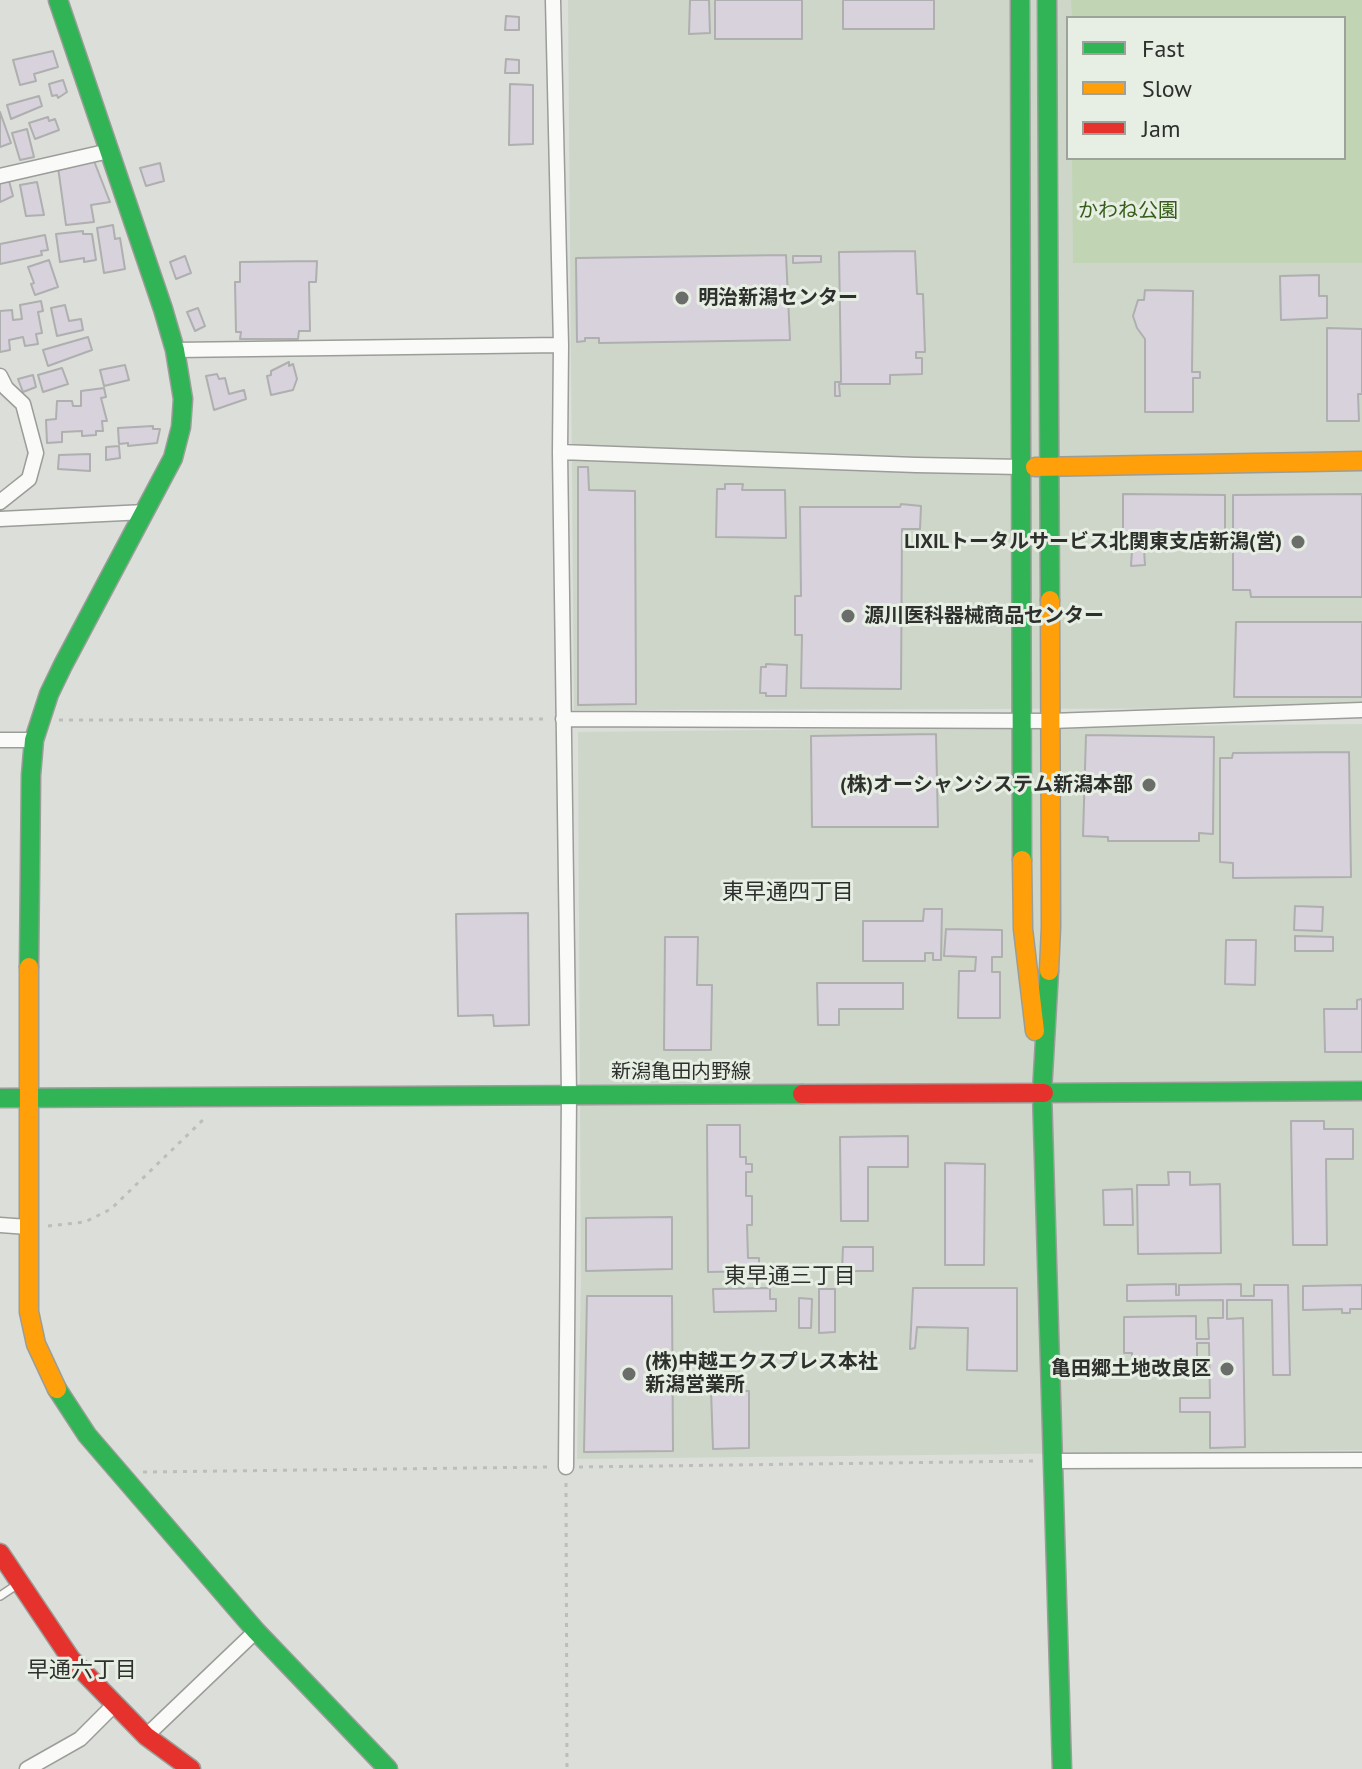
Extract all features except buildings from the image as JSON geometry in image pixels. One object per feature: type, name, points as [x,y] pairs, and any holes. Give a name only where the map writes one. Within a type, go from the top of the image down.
[{"type":"street","points":[[58,0],[175,350],[183,399],[181,427],[173,458],[63,665],[39,720],[34,740],[27,1098],[29,1312],[36,1344],[51,1379],[72,1415],[256,1631],[388,1769]]},
{"type":"street","points":[[553,0],[561,345],[569,1095],[566,1467]]},
{"type":"street","points":[[1020,0],[1023,929],[1042,1092]]},
{"type":"street","points":[[1047,0],[1051,927],[1042,1092],[1062,1769]]},
{"type":"street","points":[[0,176],[109,151]]},
{"type":"street","points":[[175,350],[561,345]]},
{"type":"street","points":[[0,376],[6,388],[23,404],[36,453],[29,479],[0,502]]},
{"type":"street","points":[[560,452],[1022,467],[1362,461]]},
{"type":"street","points":[[0,519],[145,512]]},
{"type":"street","points":[[563,719],[1051,721],[1362,710]]},
{"type":"street","points":[[0,740],[34,740]]},
{"type":"street","name":"新潟亀田内野線","points":[[0,1098],[1362,1091]]},
{"type":"street","points":[[0,1225],[28,1227]]},
{"type":"street","points":[[1052,1461],[1362,1460]]},
{"type":"street","points":[[0,1553],[71,1659],[146,1736],[191,1769]]},
{"type":"street","points":[[146,1736],[256,1631]]},
{"type":"street","points":[[27,1769],[80,1739],[114,1705]]},
{"type":"lane","points":[[0,1596],[20,1582]]},
{"type":"path","points":[[39,720],[563,719]]},
{"type":"path","points":[[28,1227],[85,1222],[111,1209],[214,1109],[214,1097]]},
{"type":"path","points":[[120,1472],[1052,1461]]},
{"type":"path","points":[[566,1467],[567,1769]]},
{"type":"shaded area","points":[[568,0],[1362,0],[1362,708],[574,710]]},
{"type":"shaded area","points":[[1362,724],[1362,1450],[577,1459],[581,1285],[578,732]]},
{"type":"green space","name":"かわね公園","points":[[1071,0],[1362,0],[1362,263],[1073,263],[1072,160],[1346,160],[1346,16],[1072,16]]},
{"type":"traffic: fast","points":[[29,967],[34,740],[49,694],[63,665],[173,458],[181,427],[183,399],[175,350],[163,309],[58,0]]},
{"type":"traffic: fast","points":[[1020,0],[1022,860]]},
{"type":"traffic: fast","points":[[1047,0],[1050,600]]},
{"type":"traffic: fast","points":[[1049,971],[1042,1092],[1062,1769]]},
{"type":"traffic: fast","points":[[1044,1093],[1362,1091]]},
{"type":"traffic: fast","points":[[0,1098],[802,1094]]},
{"type":"traffic: fast","points":[[57,1389],[87,1435],[256,1631],[388,1769]]},
{"type":"traffic: slow","points":[[1035,467],[1362,461]]},
{"type":"traffic: slow","points":[[1049,971],[1050,600]]},
{"type":"traffic: slow","points":[[1022,860],[1023,929],[1035,1031]]},
{"type":"traffic: slow","points":[[29,967],[29,1312],[36,1344],[57,1389]]},
{"type":"traffic: jam","points":[[802,1094],[1044,1093]]},
{"type":"traffic: jam","points":[[0,1553],[71,1659],[146,1736],[191,1769]]},
{"type":"place","name":"明治新潟センター","points":[[682,298]]},
{"type":"place","name":"LIXILトータルサービス北関東支店新潟(営)","points":[[1298,542]]},
{"type":"place","name":"源川医科器械商品センター","points":[[848,616]]},
{"type":"place","name":"(株)オーシャンシステム新潟本部","points":[[1149,785]]},
{"type":"place","name":"亀田郷土地改良区","points":[[1227,1369]]},
{"type":"place","name":"(株)中越エクスプレス本社 新潟営業所","points":[[629,1374]]},
{"type":"district","name":"東早通四丁目","points":[[788,893]]},
{"type":"district","name":"東早通三丁目","points":[[790,1277]]},
{"type":"district","name":"早通六丁目","points":[[82,1671]]}]
